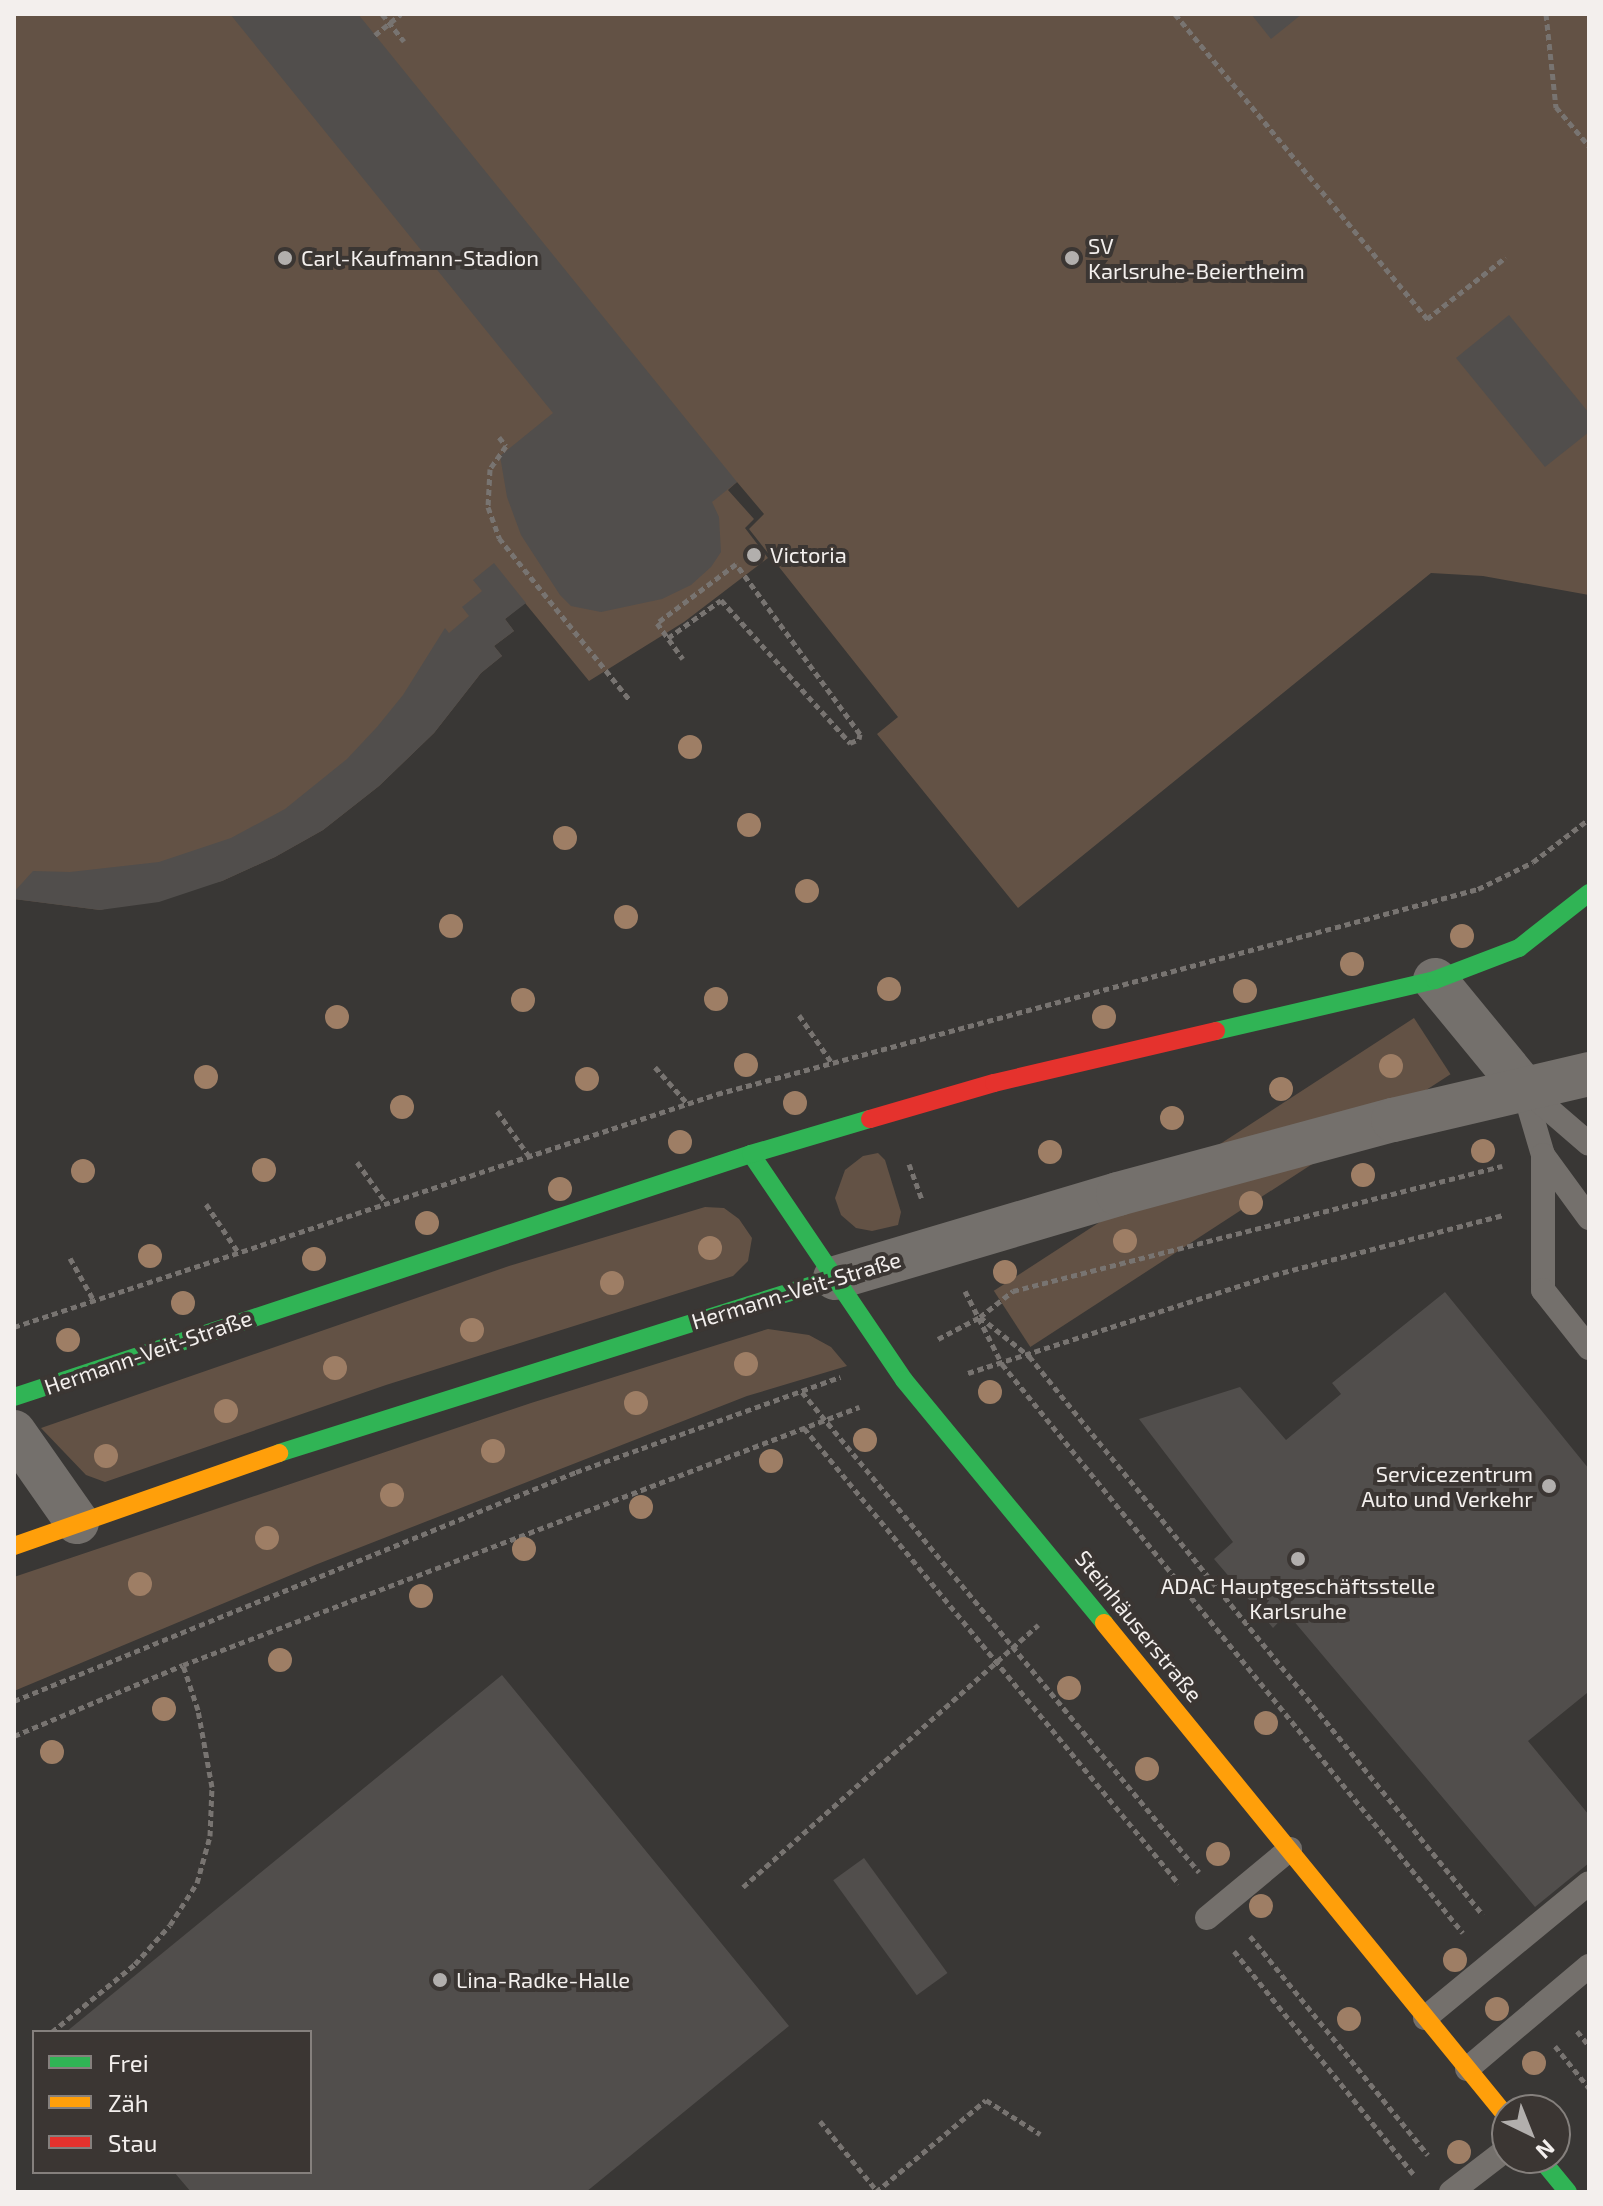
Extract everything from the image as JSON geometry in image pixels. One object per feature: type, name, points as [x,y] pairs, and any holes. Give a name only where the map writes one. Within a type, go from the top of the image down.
[{"type":"street","name":"Hermann-Veit-Straße","points":[[14,1397],[751,1154],[994,1083],[1435,980],[1519,948],[1589,893]]},
{"type":"street","points":[[1435,980],[1523,1087]]},
{"type":"street","name":"Hermann-Veit-Straße","points":[[14,1546],[250,1462],[940,1246],[1118,1194],[1523,1087],[1589,1074]]},
{"type":"street","name":"Steinhäuserstraße","points":[[751,1154],[888,1359],[1491,2098]]},
{"type":"street","points":[[14,1432],[77,1522]]},
{"type":"street","points":[[1553,2174],[1568,2192]]},
{"type":"lane","points":[[1523,1087],[1589,1144]]},
{"type":"lane","points":[[1523,1087],[1543,1155],[1543,1290],[1589,1348]]},
{"type":"lane","points":[[1543,1155],[1589,1218]]},
{"type":"lane","points":[[1215,1910],[1290,1849]]},
{"type":"lane","points":[[1425,2018],[1589,1883]]},
{"type":"lane","points":[[1467,2069],[1589,1966]]},
{"type":"lane","points":[[1453,2190],[1491,2161]]},
{"type":"path","points":[[382,14],[404,41]]},
{"type":"path","points":[[375,35],[401,14]]},
{"type":"path","points":[[1175,14],[1427,319],[1506,257]]},
{"type":"path","points":[[1546,14],[1556,107],[1589,146]]},
{"type":"path","points":[[499,437],[506,446],[490,469],[488,507],[499,538],[629,699]]},
{"type":"path","points":[[668,638],[721,600],[850,743],[859,739],[860,734],[736,564],[657,623],[683,659]]},
{"type":"path","points":[[14,1327],[688,1104],[1478,889],[1533,862],[1589,819]]},
{"type":"path","points":[[799,1015],[832,1063]]},
{"type":"path","points":[[869,1054],[940,1246],[1002,1364],[1489,1964]]},
{"type":"path","points":[[655,1067],[688,1104]]},
{"type":"path","points":[[497,1111],[529,1156]]},
{"type":"path","points":[[14,1701],[576,1472],[888,1359],[980,1317],[1013,1291],[1543,1155]]},
{"type":"path","points":[[357,1162],[386,1203]]},
{"type":"path","points":[[206,1204],[238,1252]]},
{"type":"path","points":[[14,1736],[183,1665],[912,1389],[1029,1356],[1273,1275],[1543,1205]]},
{"type":"path","points":[[70,1258],[93,1299]]},
{"type":"path","points":[[980,1317],[1029,1356],[1509,1947]]},
{"type":"path","points":[[802,1392],[1014,1647],[1418,2180]]},
{"type":"path","points":[[804,1428],[996,1661],[1215,1910],[1453,2190]]},
{"type":"path","points":[[743,1887],[1078,1589]]},
{"type":"path","points":[[54,2030],[135,1964],[170,1925],[197,1883],[210,1836],[212,1787],[198,1710],[183,1665]]},
{"type":"path","points":[[1550,1999],[1589,2046]]},
{"type":"path","points":[[1530,2015],[1589,2088]]},
{"type":"path","points":[[820,2121],[877,2191],[986,2100],[1040,2134]]},
{"type":"shaded area","points":[[14,14],[1589,14],[1589,595],[1483,576],[1431,573],[1018,908],[877,734],[898,717],[749,529],[764,514],[737,482],[728,490],[754,519],[745,528],[768,558],[684,622],[589,681],[525,603],[505,619],[514,631],[494,646],[502,656],[481,673],[434,733],[379,786],[323,830],[275,857],[222,881],[100,910],[14,899]]},
{"type":"shaded area","points":[[1414,1018],[1450,1074],[1030,1347],[994,1291]]},
{"type":"shaded area","points":[[878,1153],[885,1160],[901,1212],[898,1225],[872,1231],[856,1228],[841,1215],[835,1198],[845,1170],[863,1156]]},
{"type":"shaded area","points":[[705,1207],[724,1208],[739,1219],[752,1238],[748,1261],[733,1276],[386,1385],[105,1482],[86,1475],[41,1428],[509,1266]]},
{"type":"shaded area","points":[[768,1329],[809,1335],[831,1347],[847,1366],[747,1396],[315,1565],[14,1691],[14,1577],[531,1403]]},
{"type":"building","points":[[230,14],[358,14],[737,482],[712,502],[719,517],[721,552],[711,567],[691,585],[662,599],[601,612],[571,606],[560,595],[521,535],[507,497],[500,456],[553,413]]},
{"type":"building","points":[[1251,14],[1302,14],[1271,39]]},
{"type":"building","points":[[1509,315],[1589,413],[1589,432],[1545,467],[1456,358]]},
{"type":"building","points":[[494,563],[526,603],[505,619],[514,631],[494,646],[502,656],[481,673],[434,733],[379,786],[323,830],[275,857],[222,881],[159,902],[100,910],[14,899],[14,892],[33,871],[70,872],[159,862],[231,838],[285,809],[347,759],[377,727],[403,695],[445,628],[449,633],[469,616],[462,607],[482,591],[473,580]]},
{"type":"building","points":[[1445,1292],[1589,1469],[1589,1695],[1587,1693],[1528,1741],[1589,1815],[1589,1863],[1535,1907],[1287,1613],[1273,1628],[1214,1559],[1233,1542],[1139,1419],[1240,1387],[1286,1440],[1341,1394],[1332,1383]]},
{"type":"building","name":"Lina-Radke-Halle","points":[[502,1675],[789,2026],[586,2192],[191,2192],[176,2174],[312,2174],[312,2030],[68,2030]]},
{"type":"building","points":[[864,1858],[947,1973],[917,1995],[833,1880]]},
{"type":"traffic: fast","points":[[1216,1031],[1435,980],[1519,948],[1589,893]]},
{"type":"traffic: fast","points":[[14,1397],[751,1154],[870,1119]]},
{"type":"traffic: fast","points":[[751,1154],[904,1380],[1104,1623]]},
{"type":"traffic: fast","points":[[279,1453],[835,1278]]},
{"type":"traffic: fast","points":[[1553,2174],[1568,2192]]},
{"type":"traffic: slow","points":[[14,1546],[279,1453]]},
{"type":"traffic: slow","points":[[1104,1623],[1491,2097]]},
{"type":"traffic: jam","points":[[870,1119],[994,1083],[1216,1031]]},
{"type":"place","name":"Carl-Kaufmann-Stadion","points":[[285,258]]},
{"type":"place","name":"SV Karlsruhe-Beiertheim","points":[[1072,258]]},
{"type":"place","name":"Victoria","points":[[754,555]]},
{"type":"place","name":"Servicezentrum Auto und Verkehr","points":[[1549,1486]]},
{"type":"place","name":"ADAC Hauptgeschäftsstelle Karlsruhe","points":[[1298,1559]]},
{"type":"place","name":"Lina-Radke-Halle","points":[[440,1980]]}]
